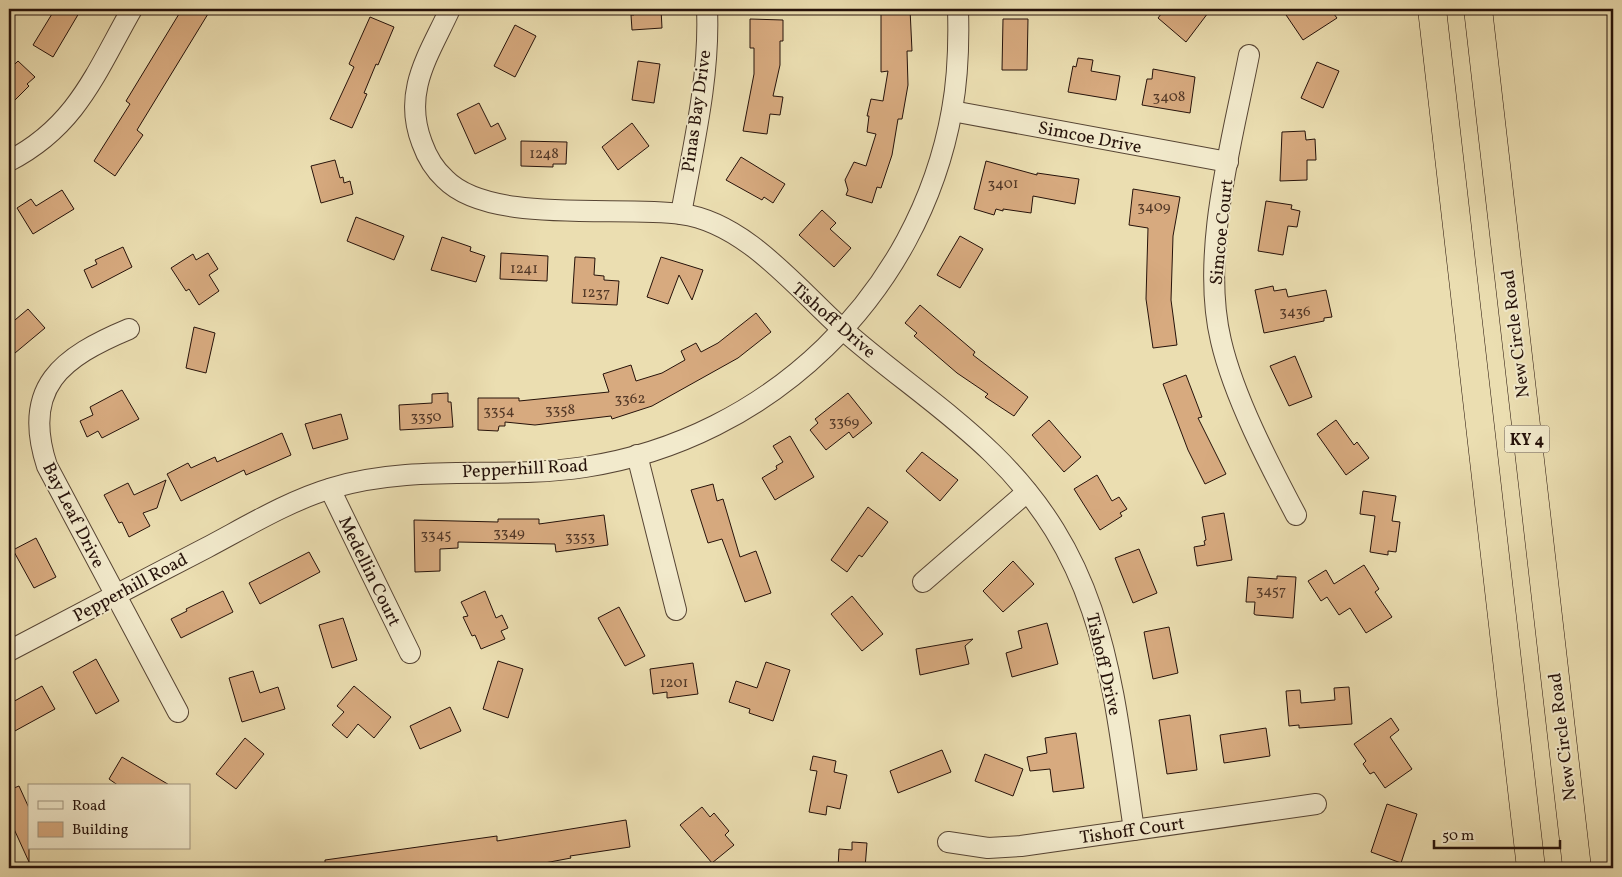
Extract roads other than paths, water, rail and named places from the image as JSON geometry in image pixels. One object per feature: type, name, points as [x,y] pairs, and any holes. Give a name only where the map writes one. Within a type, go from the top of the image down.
[{"type":"highway","name":"KY 4","points":[[1432,9],[1531,868]]},
{"type":"highway","name":"New Circle Road","points":[[1478,9],[1577,868]]},
{"type":"highway","points":[[1550,636],[1586,868]]},
{"type":"street","points":[[9,161],[44,140],[60,125],[80,100],[132,9]]},
{"type":"street","name":"Tishoff Drive","points":[[450,9],[418,78],[414,95],[414,112],[420,139],[428,158],[445,180],[473,198],[512,206],[680,214],[716,224],[739,236],[844,330],[991,452],[1027,492],[1046,516],[1073,560],[1101,635],[1134,830]]},
{"type":"street","name":"Pinas Bay Drive","points":[[680,214],[705,64],[707,9]]},
{"type":"street","name":"Pepperhill Road","points":[[9,651],[274,512],[330,489],[387,476],[417,473],[564,470],[637,455],[707,430],[754,404],[805,366],[844,330],[885,277],[908,238],[935,174],[952,111],[955,88],[958,9]]},
{"type":"street","name":"Simcoe Court","points":[[1249,56],[1228,162],[1214,262],[1217,320],[1220,340],[1230,373],[1278,480],[1296,515]]},
{"type":"street","name":"Simcoe Drive","points":[[952,111],[1228,162]]},
{"type":"street","name":"Bay Leaf Drive","points":[[128,329],[99,341],[69,361],[53,376],[45,389],[39,417],[40,438],[47,466],[114,596],[178,712]]},
{"type":"street","points":[[637,455],[676,610]]},
{"type":"street","name":"Medellin Court","points":[[330,489],[410,653]]},
{"type":"street","points":[[923,582],[1027,492]]},
{"type":"street","name":"Tishoff Court","points":[[948,842],[988,848],[1021,846],[1316,804]]}]
